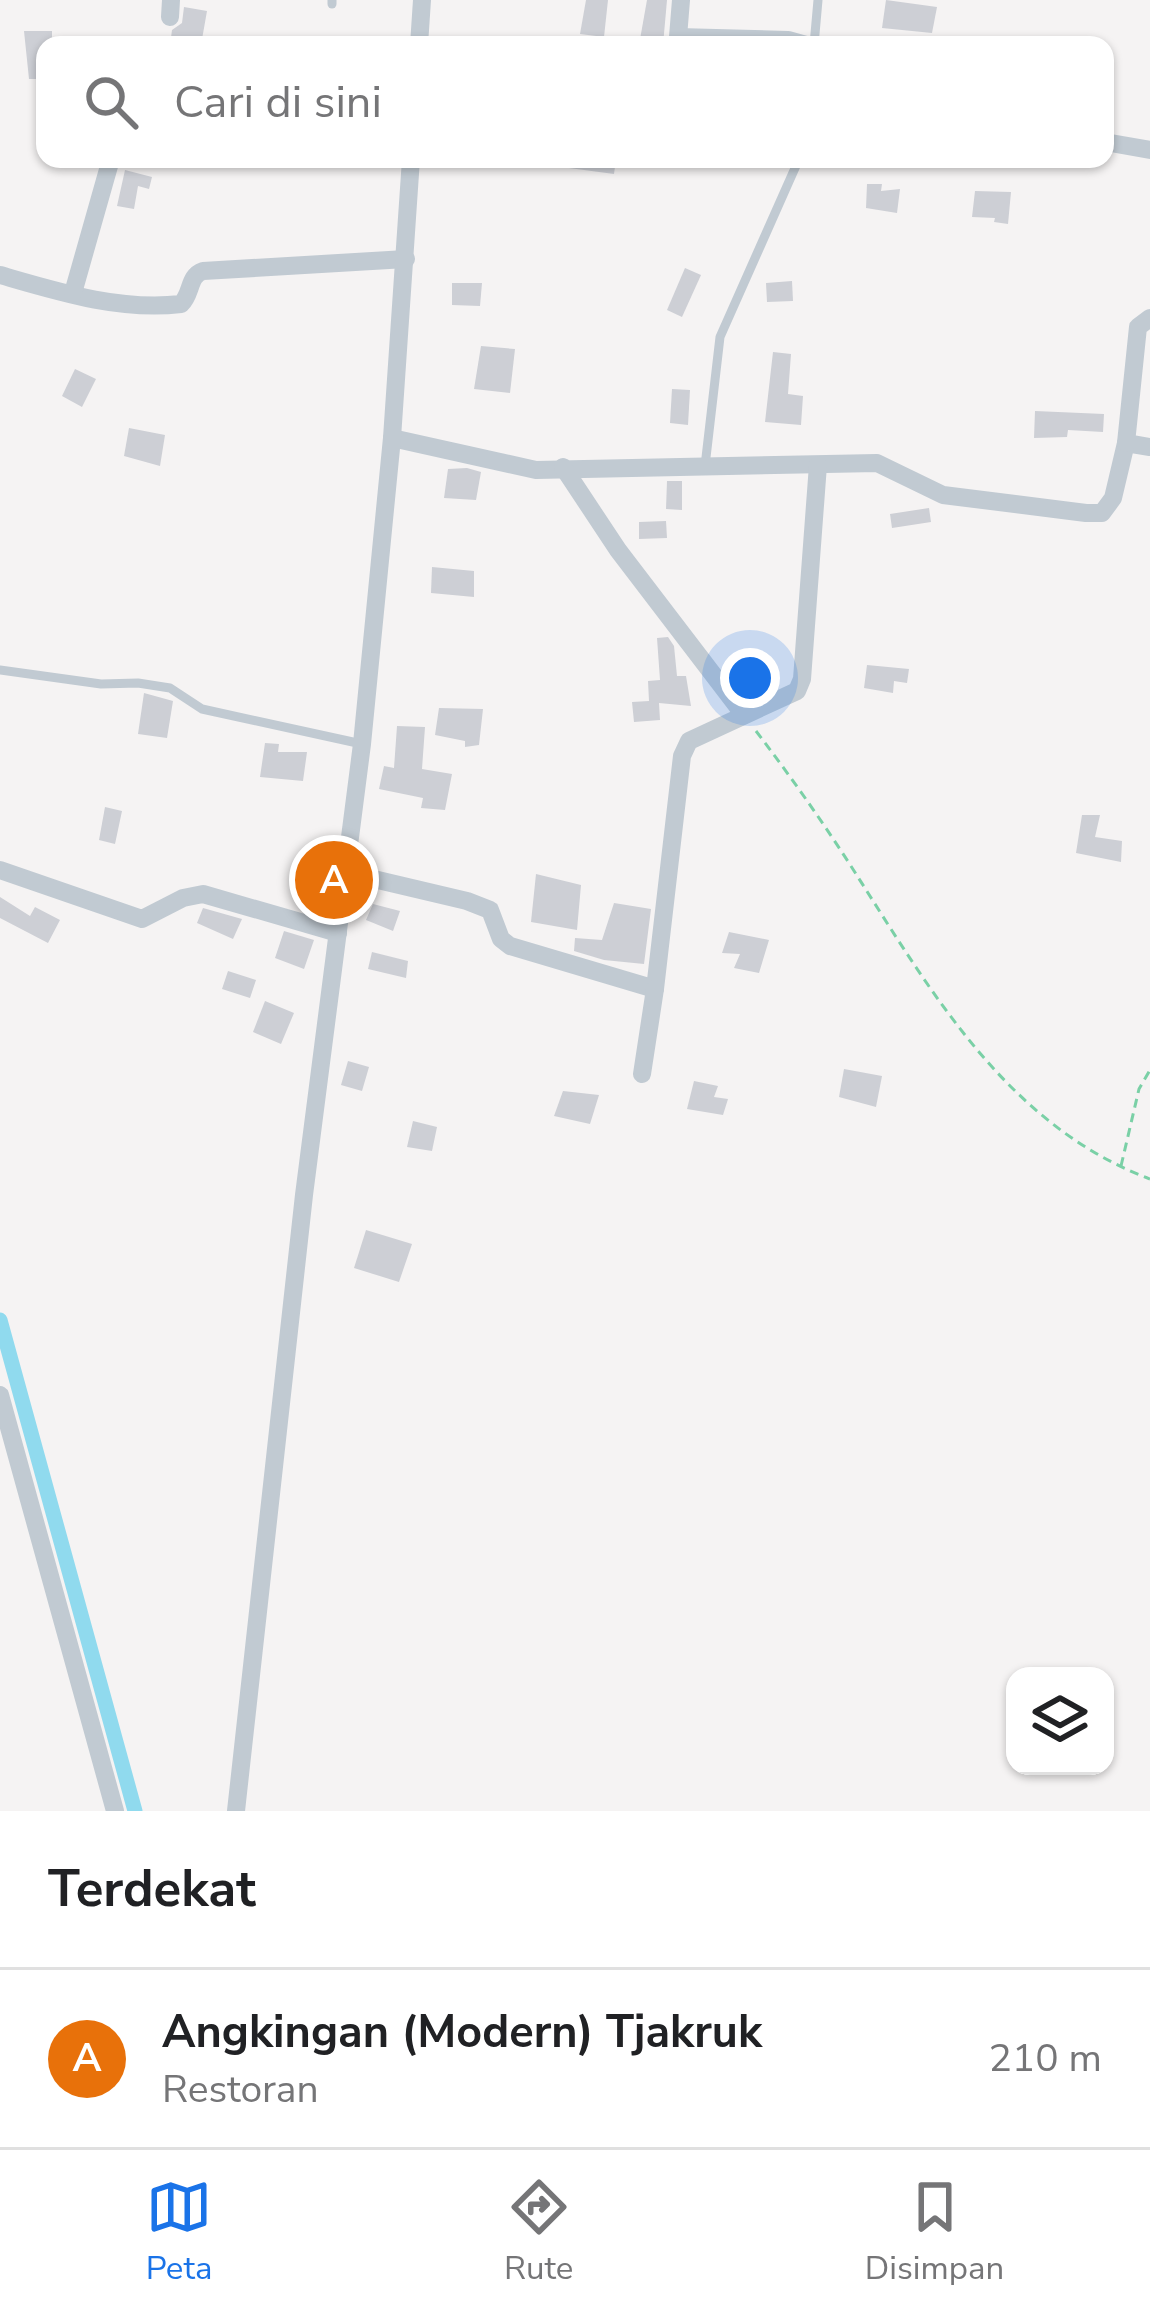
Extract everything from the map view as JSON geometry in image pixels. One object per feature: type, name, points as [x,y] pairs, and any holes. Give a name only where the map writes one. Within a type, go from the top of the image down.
[{"type":"street","points":[[420,36],[422,0]]},
{"type":"street","points":[[678,36],[681,0]]},
{"type":"street","points":[[1114,144],[1150,150]]},
{"type":"street","points":[[73,293],[108,168]]},
{"type":"street","points":[[236,1811],[304,1195],[362,745],[392,438],[411,168]]},
{"type":"street","points":[[0,275],[111,304],[157,307],[181,304],[192,280],[203,271],[406,259]]},
{"type":"street","points":[[392,438],[536,470],[877,463],[957,498],[1102,513],[1113,498],[1126,443],[1138,327],[1150,318]]},
{"type":"street","points":[[1126,443],[1150,447]]},
{"type":"street","points":[[642,1074],[682,756],[689,741],[797,691],[802,679],[818,465]]},
{"type":"street","points":[[563,467],[618,550],[744,715]]},
{"type":"street","points":[[0,870],[142,919],[183,898],[203,894],[338,933]]},
{"type":"street","points":[[344,872],[467,901],[490,910],[501,939],[510,946],[655,989]]},
{"type":"street","points":[[0,1395],[115,1811]]},
{"type":"lane","points":[[812,36],[818,0]]},
{"type":"lane","points":[[705,468],[720,337],[795,168]]},
{"type":"lane","points":[[0,670],[170,688],[202,709],[362,745]]},
{"type":"path","points":[[744,715],[849,864],[939,1004],[1021,1100],[1052,1126],[1120,1168],[1150,1179]]},
{"type":"path","points":[[1120,1168],[1139,1089],[1150,1070]]},
{"type":"building","points":[[586,0],[608,0],[604,36],[580,34]]},
{"type":"building","points":[[647,0],[667,0],[664,36],[641,36]]},
{"type":"building","points":[[886,0],[937,7],[932,33],[882,28]]},
{"type":"building","points":[[184,7],[207,11],[203,36],[171,36],[182,23]]},
{"type":"building","points":[[24,31],[52,31],[52,36],[36,36],[36,79],[29,79]]},
{"type":"building","points":[[569,168],[615,168],[614,174]]},
{"type":"building","points":[[125,170],[152,177],[149,189],[138,186],[134,209],[117,206]]},
{"type":"building","points":[[867,184],[882,184],[881,191],[900,189],[897,213],[866,208]]},
{"type":"building","points":[[975,191],[1011,192],[1008,224],[972,217]]},
{"type":"building","points":[[685,268],[701,275],[682,317],[667,310]]},
{"type":"building","points":[[792,281],[793,301],[767,302],[766,283]]},
{"type":"building","points":[[452,283],[482,283],[480,306],[452,305]]},
{"type":"building","points":[[481,346],[515,349],[510,393],[474,389]]},
{"type":"building","points":[[773,352],[791,354],[788,394],[803,396],[801,425],[765,422]]},
{"type":"building","points":[[75,369],[96,379],[82,407],[62,396]]},
{"type":"building","points":[[672,389],[690,390],[688,425],[670,423]]},
{"type":"building","points":[[1035,411],[1104,414],[1103,432],[1068,430],[1067,437],[1034,438]]},
{"type":"building","points":[[129,428],[165,435],[160,466],[124,456]]},
{"type":"building","points":[[448,469],[481,472],[476,500],[444,498]]},
{"type":"building","points":[[667,481],[682,481],[682,510],[666,509]]},
{"type":"building","points":[[929,508],[931,522],[892,528],[890,514]]},
{"type":"building","points":[[666,521],[667,538],[639,539],[639,522]]},
{"type":"building","points":[[432,567],[474,571],[474,597],[431,593]]},
{"type":"building","points":[[668,637],[674,646],[677,676],[686,676],[691,706],[659,703],[660,720],[634,722],[632,702],[649,701],[648,681],[660,680],[657,638]]},
{"type":"building","points":[[867,665],[909,669],[907,683],[894,681],[893,693],[864,688]]},
{"type":"building","points":[[144,693],[173,701],[167,738],[138,734]]},
{"type":"building","points":[[439,708],[483,709],[479,745],[465,747],[465,741],[435,735]]},
{"type":"building","points":[[397,726],[425,727],[422,769],[452,774],[445,810],[421,808],[423,798],[379,789],[384,766],[394,768]]},
{"type":"building","points":[[265,743],[279,744],[278,752],[307,752],[303,781],[260,777]]},
{"type":"building","points":[[105,807],[122,811],[115,844],[99,840]]},
{"type":"building","points":[[1082,815],[1100,815],[1095,837],[1122,841],[1121,862],[1076,853]]},
{"type":"building","points":[[536,874],[581,885],[577,930],[531,922]]},
{"type":"building","points":[[0,897],[30,916],[35,907],[60,920],[48,943],[0,918]]},
{"type":"building","points":[[614,903],[651,909],[644,964],[574,951],[575,938],[602,940]]},
{"type":"building","points":[[373,904],[400,911],[393,931],[366,920]]},
{"type":"building","points":[[203,908],[242,919],[233,939],[197,923]]},
{"type":"building","points":[[284,931],[314,940],[304,969],[275,958]]},
{"type":"building","points":[[729,932],[769,940],[759,973],[734,968],[740,954],[722,953]]},
{"type":"building","points":[[372,952],[408,961],[406,978],[368,969]]},
{"type":"building","points":[[228,971],[256,980],[250,998],[222,989]]},
{"type":"building","points":[[265,1001],[294,1013],[281,1044],[253,1032]]},
{"type":"building","points":[[348,1061],[369,1067],[362,1091],[341,1085]]},
{"type":"building","points":[[844,1069],[882,1076],[876,1107],[839,1097]]},
{"type":"building","points":[[694,1081],[718,1086],[714,1097],[728,1099],[723,1115],[687,1109]]},
{"type":"building","points":[[563,1091],[599,1095],[590,1124],[554,1116]]},
{"type":"building","points":[[413,1121],[437,1127],[432,1151],[407,1147]]},
{"type":"building","points":[[366,1230],[412,1244],[399,1282],[354,1268]]},
{"type":"waterway","points":[[0,1320],[135,1811]]},
{"type":"place","name":"Angkingan (Modern) Tjakruk","points":[[334,880]]}]
